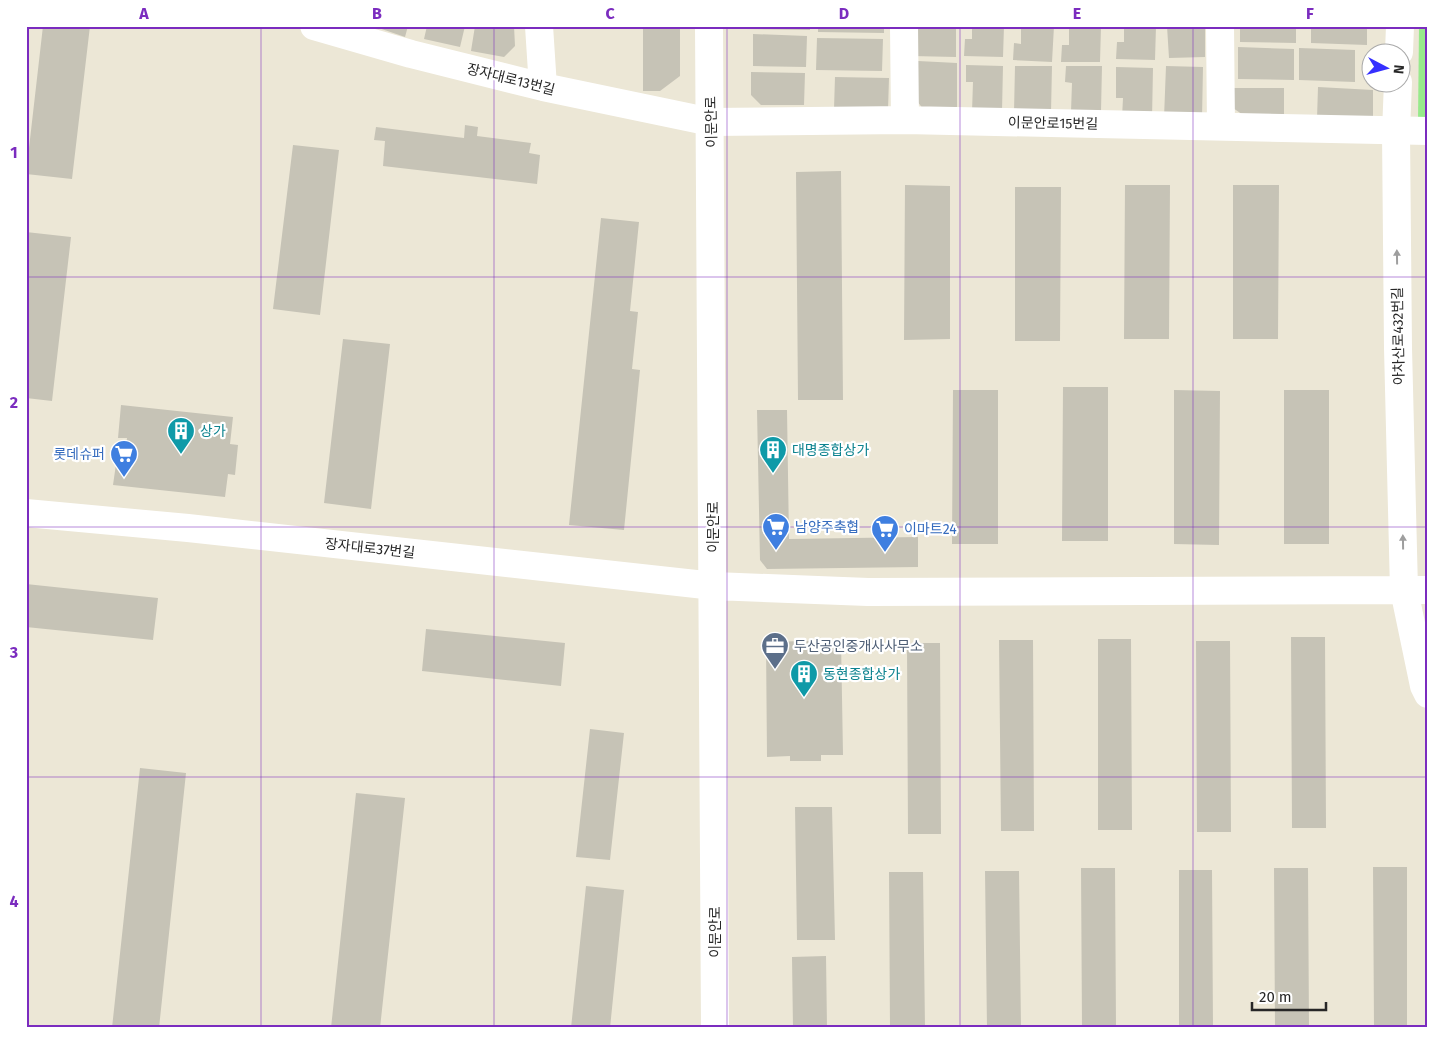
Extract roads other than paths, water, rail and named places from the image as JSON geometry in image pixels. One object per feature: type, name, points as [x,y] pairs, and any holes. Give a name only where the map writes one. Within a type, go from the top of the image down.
[{"type":"street","name":"장자대로13번길","points":[[314,26],[411,54],[543,87],[711,122]]},
{"type":"street","points":[[539,26],[543,87]]},
{"type":"street","name":"이문안로","points":[[709,26],[714,586],[715,1028]]},
{"type":"street","points":[[904,26],[905,120]]},
{"type":"street","points":[[1220,26],[1221,126]]},
{"type":"street","points":[[1399,42],[1400,26]]},
{"type":"street","name":"아차산로432번길","points":[[1398,92],[1396,132],[1416,590],[1424,686],[1428,694]]},
{"type":"street","name":"이문안로15번길","points":[[711,122],[905,120],[1221,126],[1396,132],[1428,131]]},
{"type":"street","name":"장자대로37번길","points":[[26,513],[188,528],[714,586],[868,592],[1416,590]]},
{"type":"place","name":"상가","points":[[181,455]]},
{"type":"place","name":"대명종합상가","points":[[773,474]]},
{"type":"place","name":"롯데슈퍼","points":[[124,478]]},
{"type":"place","name":"남양주축협","points":[[776,551]]},
{"type":"place","name":"이마트24","points":[[885,553]]},
{"type":"place","name":"두산공인중개사사무소","points":[[775,670]]},
{"type":"place","name":"동현종합상가","points":[[804,698]]}]
